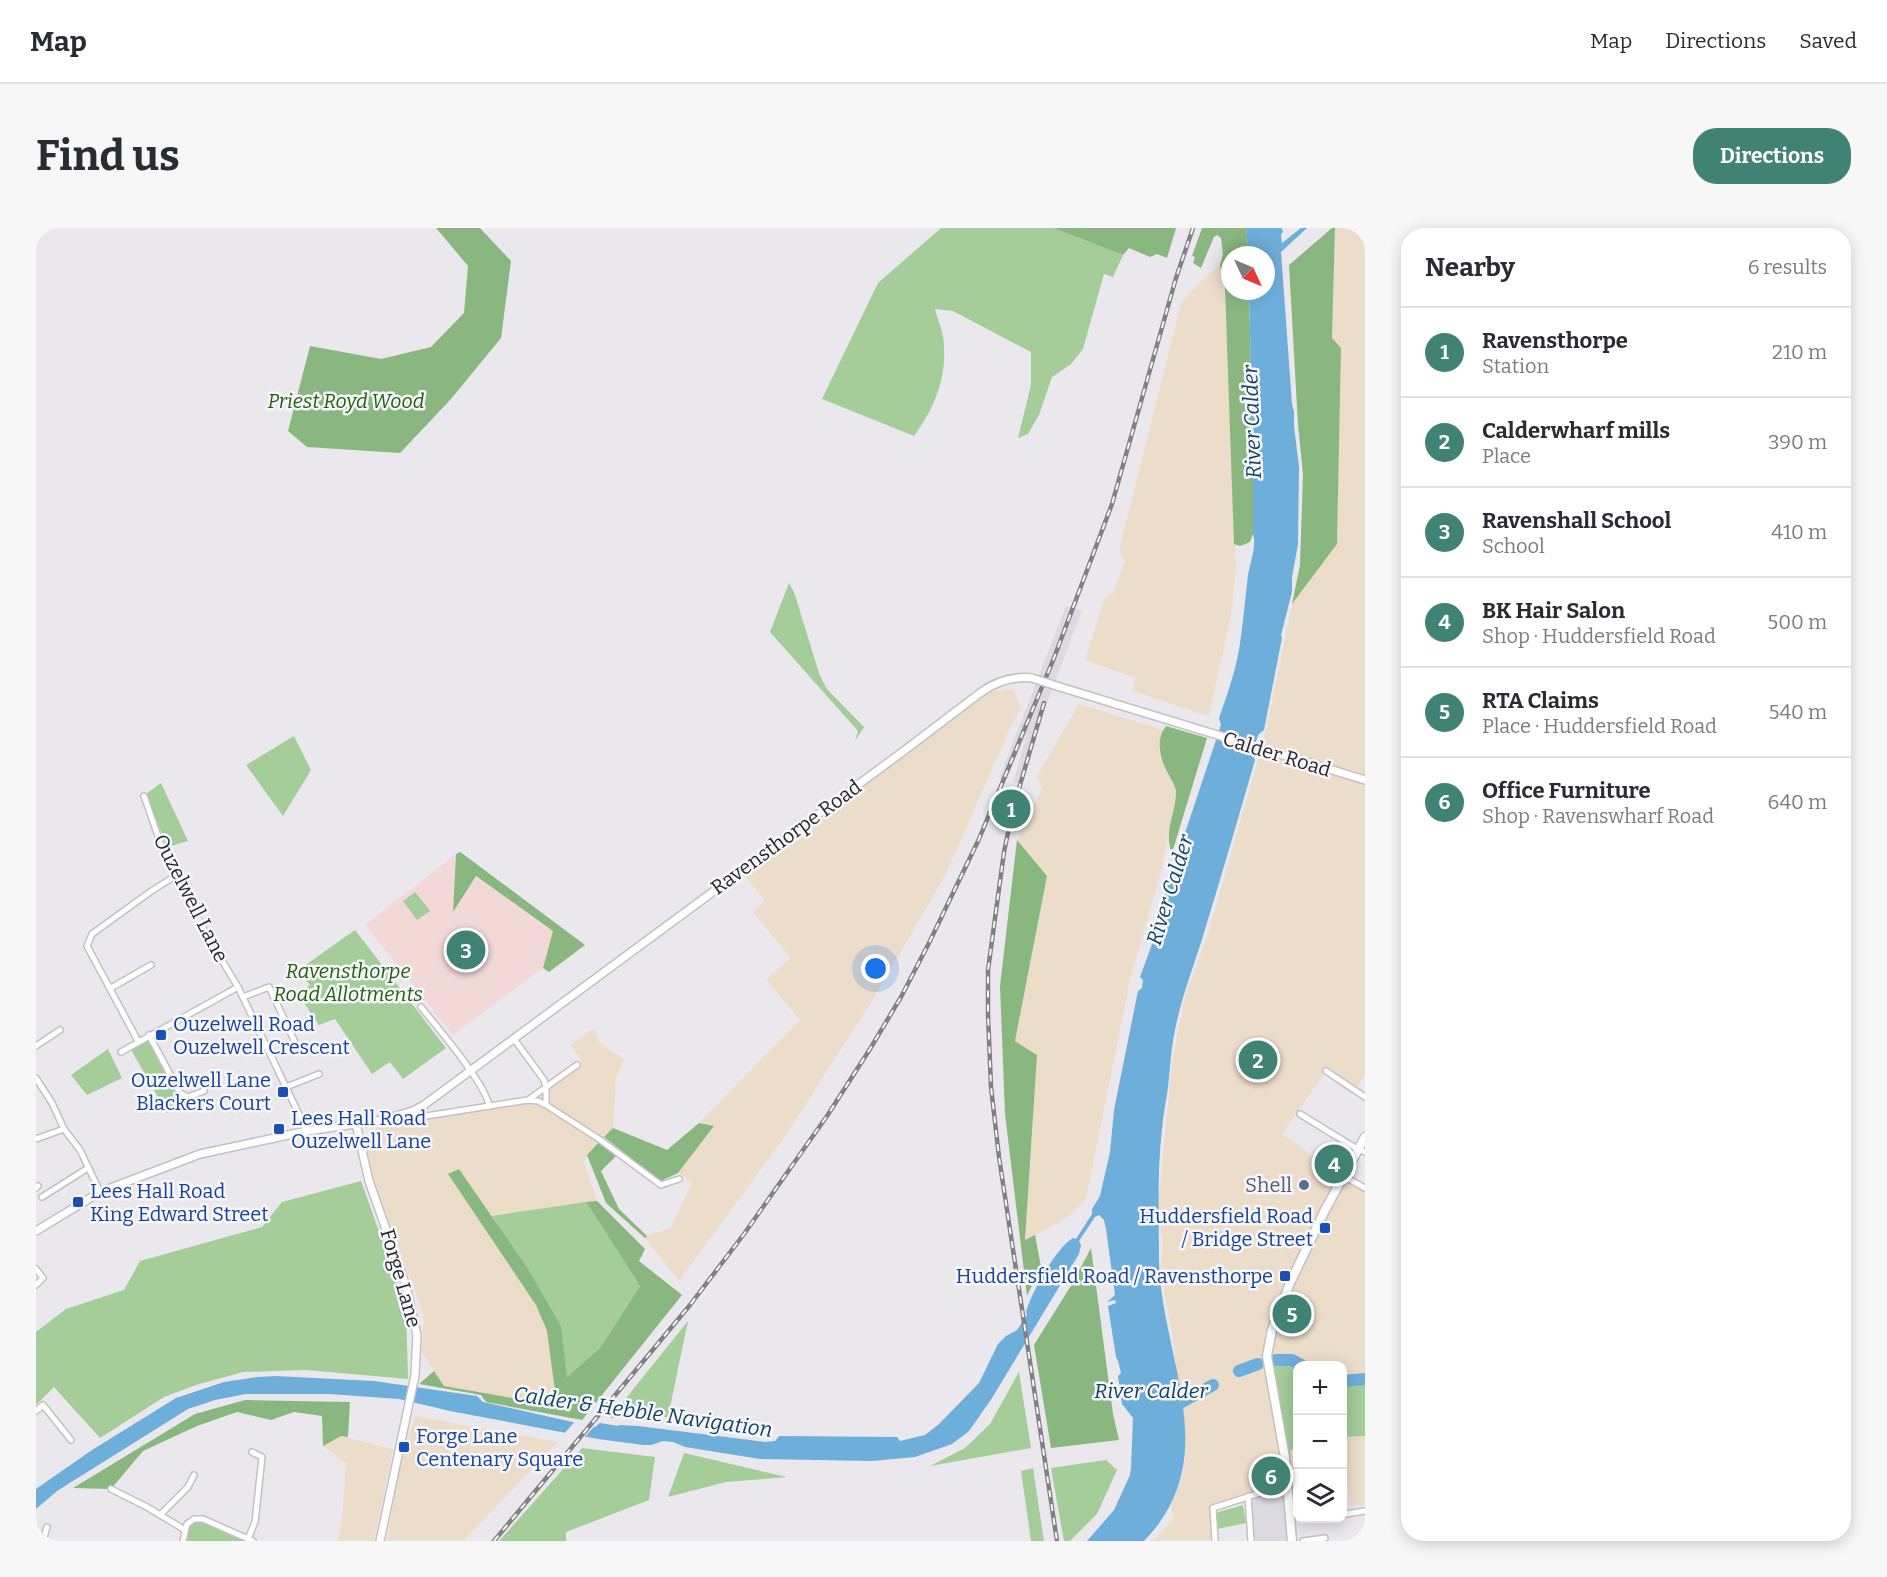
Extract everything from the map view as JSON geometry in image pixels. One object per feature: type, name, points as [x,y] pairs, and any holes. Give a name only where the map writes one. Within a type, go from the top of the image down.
[{"type":"highway","points":[[1293,1513],[1280,1422],[1267,1356],[1272,1329],[1312,1235],[1342,1176],[1361,1150],[1365,1137]]},
{"type":"highway","points":[[1292,1541],[1294,1523]]},
{"type":"street","name":"Ravensthorpe Road","points":[[36,1231],[100,1192],[200,1154],[307,1131],[382,1120],[413,1111],[471,1072],[989,686],[998,682],[1020,676],[1032,678],[1190,728]]},
{"type":"street","name":"Calder Road","points":[[1190,728],[1365,780]]},
{"type":"street","name":"Ouzelwell Lane","points":[[144,796],[165,856],[209,939],[238,987],[307,1131]]},
{"type":"street","points":[[138,1041],[87,946],[92,934],[175,876]]},
{"type":"street","points":[[111,988],[151,965]]},
{"type":"street","points":[[120,1052],[238,987]]},
{"type":"street","points":[[243,997],[269,987],[294,1040]]},
{"type":"street","points":[[421,1007],[471,1072],[488,1098],[489,1106]]},
{"type":"street","points":[[36,1046],[60,1030]]},
{"type":"street","points":[[149,1035],[180,1094],[188,1097],[204,1091]]},
{"type":"street","points":[[514,1039],[544,1080],[546,1104]]},
{"type":"street","points":[[528,1100],[577,1065]]},
{"type":"street","points":[[1326,1071],[1365,1096]]},
{"type":"street","points":[[286,1087],[319,1074]]},
{"type":"street","points":[[36,1078],[52,1103],[64,1129],[80,1150],[100,1192]]},
{"type":"street","points":[[413,1111],[426,1116],[528,1100],[546,1104],[599,1139],[661,1185],[679,1179]]},
{"type":"street","points":[[1300,1114],[1361,1150]]},
{"type":"street","name":"Forge Lane","points":[[356,1124],[369,1181],[406,1286],[417,1335],[414,1382],[380,1541]]},
{"type":"street","points":[[36,1139],[64,1129]]},
{"type":"street","points":[[42,1197],[88,1168]]},
{"type":"street","points":[[1342,1176],[1365,1188]]},
{"type":"street","points":[[36,1269],[43,1278],[36,1285]]},
{"type":"street","points":[[36,1411],[43,1405],[71,1440]]},
{"type":"street","points":[[183,1541],[187,1524],[194,1519],[203,1519],[250,1540],[255,1522],[261,1457],[252,1452]]},
{"type":"street","points":[[160,1515],[188,1487],[194,1475]]},
{"type":"street","points":[[1215,1541],[1212,1510],[1215,1507],[1288,1484]]},
{"type":"street","points":[[111,1489],[185,1530]]},
{"type":"street","points":[[1248,1496],[1251,1541]]},
{"type":"street","points":[[1347,1514],[1365,1511]]},
{"type":"street","points":[[43,1541],[47,1527]]},
{"type":"street","points":[[1303,1541],[1325,1538]]},
{"type":"shaded area","points":[[1335,228],[1365,228],[1365,1075],[1352,1094],[1324,1074],[1282,1134],[1342,1176],[1365,1188],[1365,1376],[1347,1378],[1347,1361],[1300,1361],[1292,1357],[1290,1450],[1293,1449],[1293,1481],[1215,1507],[1215,1541],[1153,1541],[1173,1520],[1171,1505],[1182,1478],[1185,1458],[1172,1332],[1160,1270],[1163,1246],[1158,1209],[1172,1063],[1185,996],[1207,937],[1265,735],[1292,604],[1337,544],[1341,348],[1332,338]]},
{"type":"shaded area","points":[[1220,265],[1221,300],[1225,300],[1236,568],[1231,615],[1209,716],[1132,691],[1135,678],[1085,660],[1104,600],[1113,593],[1125,561],[1119,550],[1181,303]]},
{"type":"shaded area","points":[[1066,606],[1082,610],[1040,722],[1022,783],[1013,783],[1027,733],[1006,781],[999,778]]},
{"type":"shaded area","points":[[1014,689],[1021,708],[945,876],[869,1006],[783,1139],[679,1281],[645,1238],[671,1228],[692,1183],[678,1173],[714,1127],[699,1123],[800,1020],[766,979],[791,958],[753,912],[765,901],[741,871],[980,693]]},
{"type":"shaded area","points":[[1079,704],[1163,730],[1159,750],[1165,768],[1177,789],[1160,875],[1130,980],[1086,1199],[1068,1217],[1025,1241],[1037,1055],[1015,1041],[1047,876],[1017,840],[1042,789],[1037,776]]},
{"type":"shaded area","points":[[456,854],[453,911],[476,876],[553,931],[543,968],[453,1035],[365,925]]},
{"type":"shaded area","points":[[594,1028],[600,1043],[624,1059],[616,1078],[613,1128],[589,1152],[584,1163],[597,1201],[492,1216],[459,1169],[448,1174],[536,1305],[547,1331],[555,1392],[536,1402],[444,1386],[422,1353],[424,1316],[375,1184],[366,1145],[377,1127],[408,1118],[528,1100],[582,1061],[571,1045]]},
{"type":"shaded area","points":[[415,1416],[558,1442],[463,1541],[387,1541],[398,1475]]},
{"type":"shaded area","points":[[341,1436],[393,1449],[374,1541],[338,1541],[346,1463],[323,1446]]},
{"type":"shaded area","points":[[1347,1436],[1365,1436],[1365,1505],[1351,1505],[1347,1480]]},
{"type":"shaded area","points":[[1288,1484],[1292,1541],[1251,1541],[1248,1496]]},
{"type":"green space","name":"Priest Royd Wood","points":[[436,228],[480,228],[511,261],[501,338],[451,399],[400,453],[307,447],[288,431],[310,346],[381,359],[431,347],[464,313],[468,266]]},
{"type":"green space","points":[[941,228],[1053,228],[1123,255],[1113,277],[1104,274],[1083,349],[1071,364],[1052,377],[1039,415],[1028,434],[1018,438],[1031,385],[1031,352],[953,311],[935,309],[944,341],[943,371],[933,405],[914,436],[822,399],[878,283]]},
{"type":"green space","points":[[1053,228],[1176,228],[1167,258],[1157,254],[1150,257],[1129,248],[1123,255]]},
{"type":"green space","points":[[1202,228],[1246,228],[1248,246],[1222,246],[1221,238],[1217,235],[1214,237],[1201,268],[1193,263],[1195,257],[1192,256]]},
{"type":"green space","points":[[1332,228],[1335,228],[1332,338],[1341,348],[1337,544],[1292,604],[1300,565],[1303,474],[1289,265]]},
{"type":"green space","points":[[1225,300],[1249,300],[1253,534],[1250,542],[1240,546],[1234,544]]},
{"type":"green space","points":[[789,583],[826,688],[864,727],[855,741],[858,731],[770,632]]},
{"type":"green space","points":[[1166,726],[1207,738],[1172,853],[1169,838],[1176,790],[1163,763],[1160,750],[1161,737]]},
{"type":"green space","points":[[294,736],[311,770],[283,816],[246,765]]},
{"type":"green space","points":[[161,783],[188,841],[167,847],[146,794]]},
{"type":"green space","points":[[1017,840],[1047,876],[1015,1041],[1037,1055],[1025,1240],[1035,1235],[1041,1267],[1027,1296],[1005,1114],[1000,986]]},
{"type":"green space","points":[[460,852],[585,945],[549,972],[543,968],[553,931],[476,876],[453,912],[456,854]]},
{"type":"green space","points":[[415,892],[430,911],[417,920],[403,901]]},
{"type":"green space","name":"Ravensthorpe Road Allotments","points":[[355,930],[446,1048],[403,1079],[390,1062],[372,1074],[335,1019],[319,1025],[298,994],[310,985],[297,971]]},
{"type":"green space","points":[[149,1037],[179,1095],[188,1099],[167,1113],[130,1048]]},
{"type":"green space","points":[[108,1049],[122,1078],[87,1095],[71,1075]]},
{"type":"green space","points":[[699,1123],[714,1126],[678,1173],[661,1181],[604,1137],[613,1128],[667,1150]]},
{"type":"green space","points":[[598,1143],[616,1156],[601,1171],[619,1209],[647,1236],[645,1238],[606,1203],[587,1155]]},
{"type":"green space","points":[[459,1169],[526,1266],[561,1326],[567,1377],[600,1348],[640,1286],[586,1202],[597,1201],[645,1249],[639,1261],[682,1295],[582,1420],[486,1402],[481,1395],[419,1384],[434,1371],[444,1386],[536,1402],[555,1391],[547,1331],[536,1305],[448,1174]]},
{"type":"green space","points":[[361,1181],[406,1307],[408,1379],[306,1370],[243,1372],[164,1397],[100,1438],[54,1387],[36,1405],[36,1332],[66,1309],[124,1290],[140,1261],[262,1227],[282,1202]]},
{"type":"green space","points":[[586,1202],[640,1286],[600,1348],[566,1378],[561,1326],[492,1216]]},
{"type":"green space","points":[[1091,1248],[1113,1414],[1119,1440],[1051,1448],[1034,1345],[1072,1284]]},
{"type":"green space","points":[[688,1321],[668,1417],[610,1418]]},
{"type":"green space","points":[[1267,1356],[1292,1357],[1300,1361],[1293,1361],[1293,1449],[1290,1450],[1291,1457],[1285,1458]]},
{"type":"green space","points":[[1019,1372],[1031,1448],[930,1466],[965,1448],[990,1424]]},
{"type":"green space","points":[[1365,1376],[1365,1436],[1347,1437],[1347,1378]]},
{"type":"green space","points":[[245,1400],[350,1402],[348,1437],[341,1436],[323,1446],[322,1416],[294,1412],[271,1420],[237,1412],[197,1426],[143,1451],[111,1489],[73,1488],[195,1414]]},
{"type":"green space","points":[[582,1448],[655,1457],[649,1500],[566,1532],[566,1541],[499,1541]]},
{"type":"green space","points":[[684,1453],[787,1477],[726,1482],[668,1497]]},
{"type":"green space","points":[[1106,1460],[1117,1470],[1097,1514],[1070,1541],[1064,1541],[1051,1468]]},
{"type":"green space","points":[[1033,1468],[1044,1541],[1031,1541],[1021,1471]]},
{"type":"green space","points":[[1243,1505],[1246,1523],[1217,1529],[1215,1513]]},
{"type":"green space","points":[[194,1519],[203,1519],[253,1541],[183,1541],[185,1530]]},
{"type":"water","name":"River Calder","points":[[1246,228],[1281,228],[1282,243],[1301,228],[1307,228],[1281,252],[1299,467],[1298,544],[1292,577],[1292,592],[1281,635],[1264,730],[1258,735],[1252,754],[1255,760],[1181,1003],[1172,1044],[1160,1145],[1159,1260],[1162,1297],[1183,1406],[1185,1441],[1181,1475],[1168,1509],[1144,1541],[1087,1541],[1114,1510],[1130,1475],[1133,1418],[1122,1404],[1118,1376],[1121,1373],[1116,1357],[1108,1306],[1116,1303],[1115,1300],[1107,1302],[1115,1295],[1106,1229],[1104,1220],[1099,1215],[1095,1217],[1079,1241],[1081,1245],[1079,1254],[992,1398],[968,1432],[952,1444],[915,1457],[872,1461],[760,1459],[685,1447],[673,1442],[663,1441],[643,1445],[598,1439],[399,1399],[329,1394],[246,1394],[215,1400],[188,1409],[57,1491],[36,1509],[36,1489],[92,1450],[176,1398],[224,1382],[257,1377],[374,1381],[477,1396],[483,1402],[595,1427],[600,1423],[638,1426],[765,1442],[775,1441],[779,1436],[897,1437],[900,1441],[925,1435],[979,1383],[998,1344],[1017,1330],[1027,1315],[1029,1304],[1045,1272],[1066,1243],[1073,1238],[1076,1239],[1100,1196],[1110,1152],[1114,1110],[1138,991],[1142,988],[1143,980],[1140,977],[1166,902],[1163,899],[1221,725],[1219,718],[1237,659],[1254,544],[1249,300],[1275,300],[1275,246],[1248,246]]},
{"type":"pier","points":[[577,1419],[595,1423],[599,1421],[583,1439],[563,1435]]},
{"type":"waterway","points":[[1276,1360],[1294,1361]]},
{"type":"waterway","points":[[1239,1371],[1258,1364]]},
{"type":"waterway","points":[[1347,1381],[1365,1379]]},
{"type":"waterway","points":[[1169,1409],[1213,1385]]},
{"type":"railway","points":[[494,1541],[690,1305],[744,1234],[827,1116],[901,997],[979,839],[1054,658],[1112,504],[1176,278],[1193,228]]},
{"type":"railway","points":[[1044,703],[1013,809],[1004,852],[988,970],[988,1014],[991,1087],[999,1157],[1057,1541]]},
{"type":"place","name":"Ravensthorpe","points":[[1011,809]]},
{"type":"place","name":"Ravenshall School","points":[[466,950]]},
{"type":"place","name":"Ouzelwell Road Ouzelwell Crescent","points":[[161,1035]]},
{"type":"place","name":"Calderwharf mills","points":[[1258,1060]]},
{"type":"place","name":"Ouzelwell Lane Blackers Court","points":[[283,1092]]},
{"type":"place","name":"Lees Hall Road Ouzelwell Lane","points":[[279,1129]]},
{"type":"place","name":"BK Hair Salon","points":[[1334,1164]]},
{"type":"place","name":"Shell","points":[[1304,1185]]},
{"type":"place","name":"Lees Hall Road King Edward Street","points":[[78,1202]]},
{"type":"place","name":"Huddersfield Road / Bridge Street","points":[[1325,1228]]},
{"type":"place","name":"Huddersfield Road / Ravensthorpe","points":[[1285,1276]]},
{"type":"place","name":"RTA Claims","points":[[1292,1314]]},
{"type":"place","name":"Forge Lane Centenary Square","points":[[404,1447]]},
{"type":"place","name":"Office Furniture","points":[[1271,1476]]},
{"type":"water label","name":"Calder & Hebble Navigation","points":[[643,1412]]}]
